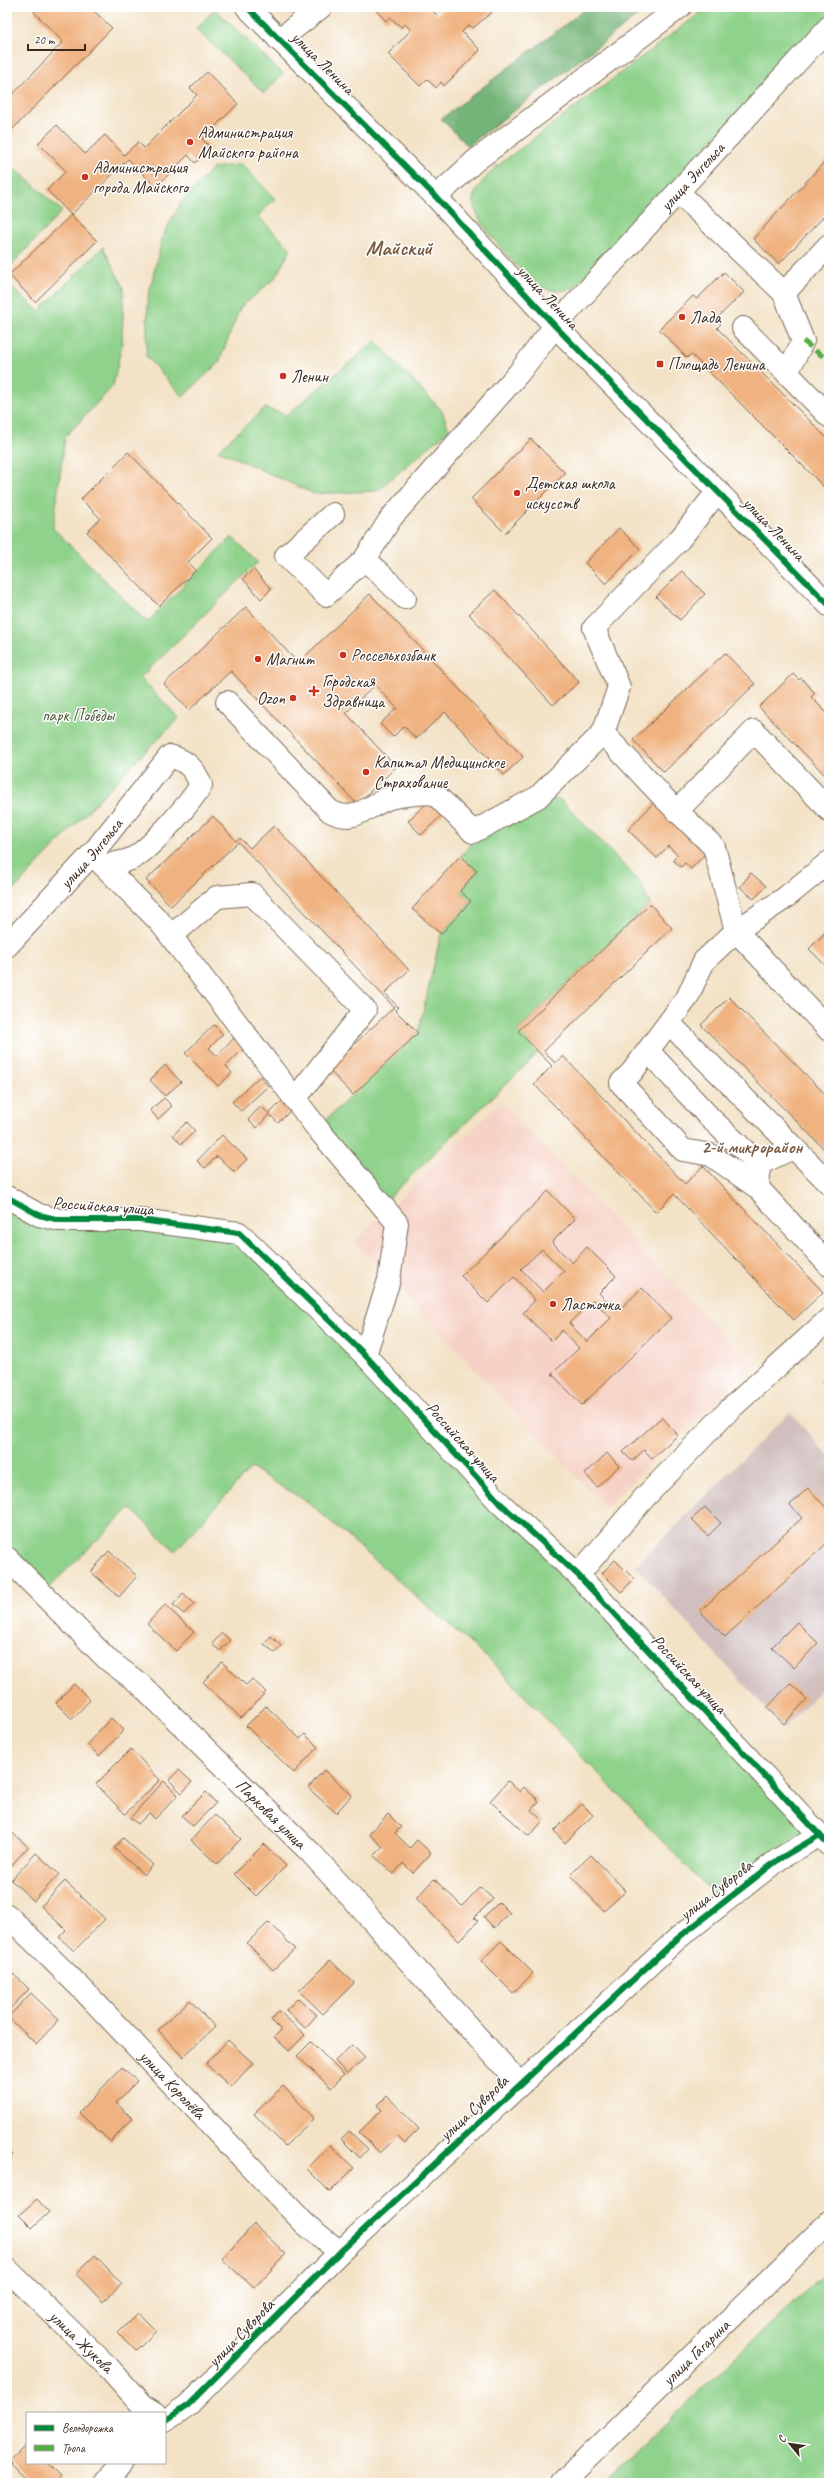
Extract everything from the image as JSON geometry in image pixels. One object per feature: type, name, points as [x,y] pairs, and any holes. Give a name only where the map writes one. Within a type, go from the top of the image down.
[{"type":"street","name":"улица Ленина","points":[[248,7],[436,197],[555,326],[829,605]]},
{"type":"street","points":[[279,40],[321,7]]},
{"type":"street","points":[[436,197],[475,161],[680,7]]},
{"type":"street","name":"улица Энгельса","points":[[333,514],[286,556],[326,595],[365,559],[391,518],[518,374],[555,326],[678,192],[826,36]]},
{"type":"street","points":[[678,192],[784,294],[802,341],[787,372]]},
{"type":"street","points":[[784,294],[829,244]]},
{"type":"street","points":[[743,328],[829,416]]},
{"type":"street","points":[[227,702],[330,811],[341,817],[354,815],[388,799],[434,793],[473,832],[538,797],[603,733],[620,687],[594,628],[679,540],[718,492]]},
{"type":"street","points":[[365,559],[405,598]]},
{"type":"street","points":[[677,811],[754,731],[829,810]]},
{"type":"street","points":[[603,733],[677,811],[714,847],[736,931],[829,1030]]},
{"type":"street","name":"улица Энгельса","points":[[7,946],[98,860],[170,756],[182,759],[194,768],[201,785],[196,794],[161,833],[132,858],[98,860]]},
{"type":"street","points":[[98,860],[160,922],[295,1099],[397,1223],[389,1280],[365,1355]]},
{"type":"street","points":[[829,862],[785,898],[736,931],[704,961],[687,998],[632,1072],[620,1083],[683,1150],[711,1155],[758,1188],[829,1265]]},
{"type":"street","points":[[171,936],[217,897],[252,894],[365,1010],[295,1099]]},
{"type":"street","points":[[669,1023],[829,1183]]},
{"type":"street","points":[[648,1051],[711,1119],[759,1164],[758,1188]]},
{"type":"street","points":[[759,1164],[793,1148]]},
{"type":"street","name":"Российская улица","points":[[7,1197],[39,1215],[60,1220],[140,1220],[239,1233],[365,1355],[501,1504],[578,1576],[824,1840]]},
{"type":"street","points":[[578,1576],[645,1497],[729,1410],[829,1319]]},
{"type":"street","name":"Парковая улица","points":[[7,1558],[108,1660],[140,1684],[312,1854],[520,2084]]},
{"type":"street","name":"улица Суворова","points":[[166,2416],[188,2405],[224,2370],[254,2337],[306,2288],[340,2252],[678,1938],[779,1859],[824,1840]]},
{"type":"street","name":"улица Королёва","points":[[7,1915],[84,1991],[305,2224],[340,2252]]},
{"type":"street","name":"улица Гагарина","points":[[562,2483],[829,2222]]},
{"type":"street","name":"улица Жукова","points":[[7,2269],[109,2368],[142,2405],[155,2412]]},
{"type":"street","points":[[105,2483],[121,2464]]},
{"type":"shaded area","name":"Ласточка","points":[[501,1102],[752,1366],[605,1507],[354,1242]]},
{"type":"shaded area","points":[[790,1412],[829,1457],[829,1681],[784,1728],[635,1566]]},
{"type":"green space","points":[[588,7],[649,7],[468,146],[441,119]]},
{"type":"green space","points":[[708,7],[829,7],[829,14],[574,288],[558,291],[542,287],[534,282],[512,261],[489,234],[475,209],[473,200],[476,191],[496,167]]},
{"type":"green space","points":[[215,9],[283,74],[264,93],[196,29]]},
{"type":"green space","points":[[7,161],[62,211],[7,270]]},
{"type":"green space","points":[[242,164],[275,199],[258,216],[291,249],[275,278],[240,308],[219,362],[183,397],[146,356],[148,297],[163,235],[182,201],[213,168]]},
{"type":"green space","name":"парк Победы","points":[[103,247],[124,288],[122,343],[113,386],[65,437],[53,528],[147,622],[232,537],[258,562],[140,678],[179,718],[123,774],[7,897],[7,284],[39,311]]},
{"type":"green space","points":[[375,341],[442,411],[449,430],[377,491],[314,494],[218,450],[265,408],[287,415]]},
{"type":"green space","points":[[538,797],[561,800],[640,882],[650,904],[518,1030],[539,1052],[381,1205],[317,1128],[418,1033],[441,934],[471,901],[460,891],[477,871],[460,856],[496,819]]},
{"type":"green space","points":[[7,1197],[39,1215],[239,1233],[820,1835],[722,1903],[493,1663],[308,1502],[251,1468],[175,1551],[130,1508],[43,1593],[7,1558]]},
{"type":"green space","points":[[829,2269],[829,2483],[603,2483]]},
{"type":"building","points":[[38,7],[98,7],[94,11],[112,28],[7,135],[7,100],[63,42],[34,12]]},
{"type":"building","points":[[373,7],[428,7],[437,15],[445,7],[498,7],[473,28],[469,25],[462,32],[480,50],[444,86],[441,82],[436,88],[427,79],[420,86],[388,54],[411,30],[405,24],[401,27],[390,17],[386,21]]},
{"type":"building","points":[[207,72],[238,104],[202,139],[211,148],[195,163],[188,155],[156,187],[128,159],[71,215],[47,190],[66,171],[38,143],[57,125],[85,154],[105,135],[124,155],[138,142],[144,148],[197,95],[190,88]]},
{"type":"building","points":[[829,157],[829,211],[779,264],[753,239]]},
{"type":"building","points":[[71,215],[97,241],[35,302],[9,275]]},
{"type":"building","points":[[724,272],[744,292],[716,319],[721,324],[717,328],[829,440],[829,492],[691,354],[687,358],[659,329],[693,296],[697,299]]},
{"type":"building","points":[[531,439],[565,473],[505,533],[471,499]]},
{"type":"building","points":[[128,452],[212,538],[188,562],[196,570],[159,606],[87,532],[100,518],[81,499]]},
{"type":"building","points":[[619,528],[640,549],[606,584],[585,563]]},
{"type":"building","points":[[253,569],[271,589],[261,599],[243,579]]},
{"type":"building","points":[[682,571],[705,594],[680,620],[656,597]]},
{"type":"building","points":[[495,590],[579,682],[553,705],[469,614]]},
{"type":"building","points":[[370,594],[523,757],[504,775],[445,712],[416,739],[404,726],[393,737],[380,724],[397,708],[375,685],[346,713],[396,767],[357,804],[231,671],[189,710],[164,684],[246,607],[298,663]]},
{"type":"building","points":[[725,653],[755,684],[664,772],[633,740]]},
{"type":"building","points":[[793,674],[799,680],[801,678],[815,693],[811,697],[829,715],[829,779],[759,707]]},
{"type":"building","points":[[431,799],[444,813],[421,835],[408,821]]},
{"type":"building","points":[[654,802],[707,852],[691,869],[685,863],[681,867],[673,860],[678,855],[668,846],[657,858],[628,830]]},
{"type":"building","points":[[213,816],[236,841],[240,838],[250,848],[274,826],[409,970],[385,993],[398,1007],[395,1010],[418,1033],[353,1095],[328,1069],[394,1007],[238,842],[171,906],[146,880]]},
{"type":"building","points":[[460,856],[477,871],[460,891],[471,901],[441,934],[412,909]]},
{"type":"building","points":[[751,873],[766,886],[754,899],[740,887]]},
{"type":"building","points":[[650,904],[672,928],[544,1051],[555,1063],[563,1056],[685,1184],[703,1166],[823,1292],[794,1320],[674,1194],[656,1212],[534,1084],[552,1066],[518,1031]]},
{"type":"building","points":[[829,929],[829,969],[809,949]]},
{"type":"building","points":[[729,997],[829,1098],[829,1154],[701,1025]]},
{"type":"building","points":[[214,1025],[223,1034],[209,1048],[217,1056],[237,1035],[247,1045],[226,1066],[232,1073],[218,1086],[185,1053]]},
{"type":"building","points":[[165,1065],[181,1082],[165,1096],[150,1080]]},
{"type":"building","points":[[260,1076],[268,1086],[241,1111],[232,1102]]},
{"type":"building","points":[[164,1098],[172,1106],[158,1119],[150,1110]]},
{"type":"building","points":[[282,1101],[291,1110],[278,1123],[269,1114]]},
{"type":"building","points":[[261,1106],[269,1114],[257,1128],[248,1120]]},
{"type":"building","points":[[187,1122],[195,1131],[181,1144],[173,1135]]},
{"type":"building","points":[[222,1135],[247,1159],[234,1172],[217,1156],[205,1168],[197,1161]]},
{"type":"building","points":[[548,1191],[575,1219],[552,1242],[572,1263],[587,1247],[616,1276],[599,1293],[617,1312],[642,1288],[671,1318],[582,1405],[552,1374],[579,1348],[562,1330],[552,1341],[523,1313],[535,1300],[514,1277],[488,1303],[461,1276]],"holes":[[[542,1249],[564,1271],[543,1292],[521,1269]],[[593,1300],[611,1318],[587,1342],[569,1323]]]},
{"type":"building","points":[[829,1378],[829,1389],[823,1383]]},
{"type":"building","points":[[662,1417],[678,1435],[652,1458],[644,1450],[632,1461],[623,1452]]},
{"type":"building","points":[[607,1453],[619,1466],[597,1487],[585,1474]]},
{"type":"building","points":[[808,1488],[829,1511],[829,1541],[725,1637],[700,1611],[802,1518],[790,1505]]},
{"type":"building","points":[[705,1507],[721,1523],[708,1536],[692,1519]]},
{"type":"building","points":[[109,1551],[137,1576],[119,1597],[91,1572]]},
{"type":"building","points":[[615,1560],[634,1579],[621,1592],[602,1573]]},
{"type":"building","points":[[183,1593],[194,1603],[184,1614],[173,1605]]},
{"type":"building","points":[[165,1605],[194,1632],[176,1651],[147,1624]]},
{"type":"building","points":[[797,1622],[818,1643],[794,1668],[772,1647]]},
{"type":"building","points":[[222,1633],[230,1640],[220,1651],[212,1644]]},
{"type":"building","points":[[271,1636],[281,1646],[275,1653],[264,1644]]},
{"type":"building","points":[[222,1662],[246,1685],[252,1679],[266,1692],[241,1718],[203,1682]]},
{"type":"building","points":[[790,1683],[807,1699],[784,1724],[767,1708]]},
{"type":"building","points":[[74,1684],[90,1700],[72,1719],[56,1703]]},
{"type":"building","points":[[266,1706],[300,1739],[305,1734],[318,1747],[294,1773],[246,1726]]},
{"type":"building","points":[[111,1718],[124,1730],[99,1756],[87,1744]]},
{"type":"building","points":[[131,1749],[160,1780],[125,1814],[96,1784]]},
{"type":"building","points":[[179,1770],[192,1782],[182,1793],[169,1780]]},
{"type":"building","points":[[324,1770],[352,1795],[336,1813],[308,1788]]},
{"type":"building","points":[[164,1781],[178,1795],[155,1819],[149,1813],[138,1824],[130,1818]]},
{"type":"building","points":[[508,1781],[520,1792],[524,1787],[539,1801],[531,1810],[543,1821],[529,1836],[490,1801]]},
{"type":"building","points":[[206,1792],[216,1803],[193,1826],[182,1816]]},
{"type":"building","points":[[582,1804],[593,1815],[565,1843],[554,1831]]},
{"type":"building","points":[[388,1814],[401,1827],[395,1833],[410,1848],[417,1840],[431,1853],[413,1873],[403,1863],[394,1874],[374,1856],[383,1847],[369,1834]]},
{"type":"building","points":[[215,1815],[241,1839],[217,1864],[191,1840]]},
{"type":"building","points":[[7,1828],[28,1847],[7,1870]]},
{"type":"building","points":[[123,1838],[153,1865],[144,1875],[114,1848]]},
{"type":"building","points":[[264,1844],[286,1866],[256,1896],[234,1874]]},
{"type":"building","points":[[36,1853],[59,1874],[34,1901],[11,1880]]},
{"type":"building","points":[[591,1855],[626,1891],[604,1911],[570,1875]]},
{"type":"building","points":[[434,1879],[462,1906],[480,1887],[493,1899],[474,1918],[478,1921],[459,1941],[416,1898]]},
{"type":"building","points":[[65,1881],[105,1919],[74,1951],[59,1937],[66,1930],[41,1906]]},
{"type":"building","points":[[499,1902],[510,1913],[494,1928],[484,1917]]},
{"type":"building","points":[[269,1922],[295,1949],[273,1970],[247,1943]]},
{"type":"building","points":[[501,1941],[533,1973],[513,1993],[481,1961]]},
{"type":"building","points":[[330,1960],[354,1983],[323,2014],[299,1991]]},
{"type":"building","points":[[11,1972],[29,1989],[7,2012],[7,1976]]},
{"type":"building","points":[[31,1993],[59,2020],[36,2044],[8,2017]]},
{"type":"building","points":[[298,1998],[317,2015],[305,2028],[286,2010]]},
{"type":"building","points":[[190,2000],[215,2027],[183,2057],[158,2030]]},
{"type":"building","points":[[279,2011],[305,2035],[289,2051],[274,2037],[281,2030],[271,2020]]},
{"type":"building","points":[[228,2040],[253,2063],[231,2087],[206,2064]]},
{"type":"building","points":[[311,2042],[344,2075],[331,2088],[297,2056]]},
{"type":"building","points":[[352,2045],[365,2058],[347,2074],[335,2061]]},
{"type":"building","points":[[122,2067],[137,2081],[116,2103],[132,2118],[111,2142],[79,2113]]},
{"type":"building","points":[[283,2086],[314,2118],[285,2146],[254,2114]]},
{"type":"building","points":[[387,2096],[419,2129],[405,2143],[398,2136],[380,2153],[359,2132],[382,2110],[378,2105]]},
{"type":"building","points":[[349,2131],[368,2149],[360,2158],[341,2139]]},
{"type":"building","points":[[330,2145],[354,2168],[330,2192],[307,2169]]},
{"type":"building","points":[[7,2148],[13,2155],[7,2160]]},
{"type":"building","points":[[37,2199],[49,2212],[32,2228],[19,2215]]},
{"type":"building","points":[[254,2224],[286,2254],[254,2288],[222,2259]]},
{"type":"building","points":[[95,2255],[122,2284],[103,2302],[76,2274]]},
{"type":"building","points":[[138,2313],[156,2331],[136,2351],[118,2333]]},
{"type":"building","points":[[26,2445],[26,2464],[49,2464],[61,2476],[55,2483],[32,2483],[10,2461]]},
{"type":"marked path","points":[[803,341],[829,361]]},
{"type":"cycle path","points":[[247,7],[436,197],[555,326],[829,605]]},
{"type":"cycle path","points":[[7,1197],[39,1215],[60,1220],[140,1220],[239,1233],[365,1355],[501,1504],[578,1575],[829,1845]]},
{"type":"cycle path","points":[[166,2420],[188,2405],[340,2252],[678,1938],[779,1859],[820,1835]]},
{"type":"place","name":"Администрация Майского района","points":[[190,142]]},
{"type":"place","name":"Администрация города Майского","points":[[85,177]]},
{"type":"place","name":"Лада","points":[[682,317]]},
{"type":"place","name":"Площадь Ленина","points":[[660,364]]},
{"type":"place","name":"Ленин","points":[[283,376]]},
{"type":"place","name":"Детская школа искусств","points":[[517,493]]},
{"type":"place","name":"Россельхозбанк","points":[[343,655]]},
{"type":"place","name":"Магнит","points":[[258,659]]},
{"type":"place","name":"Городская Здравница","points":[[314,691]]},
{"type":"place","name":"Ozon","points":[[293,698]]},
{"type":"place","name":"Капитал Медицинское Страхование","points":[[366,772]]},
{"type":"place","name":"Ласточка","points":[[553,1304]]},
{"type":"district","name":"Майский","points":[[399,248]]},
{"type":"district","name":"2-й микрорайон","points":[[752,1147]]}]
